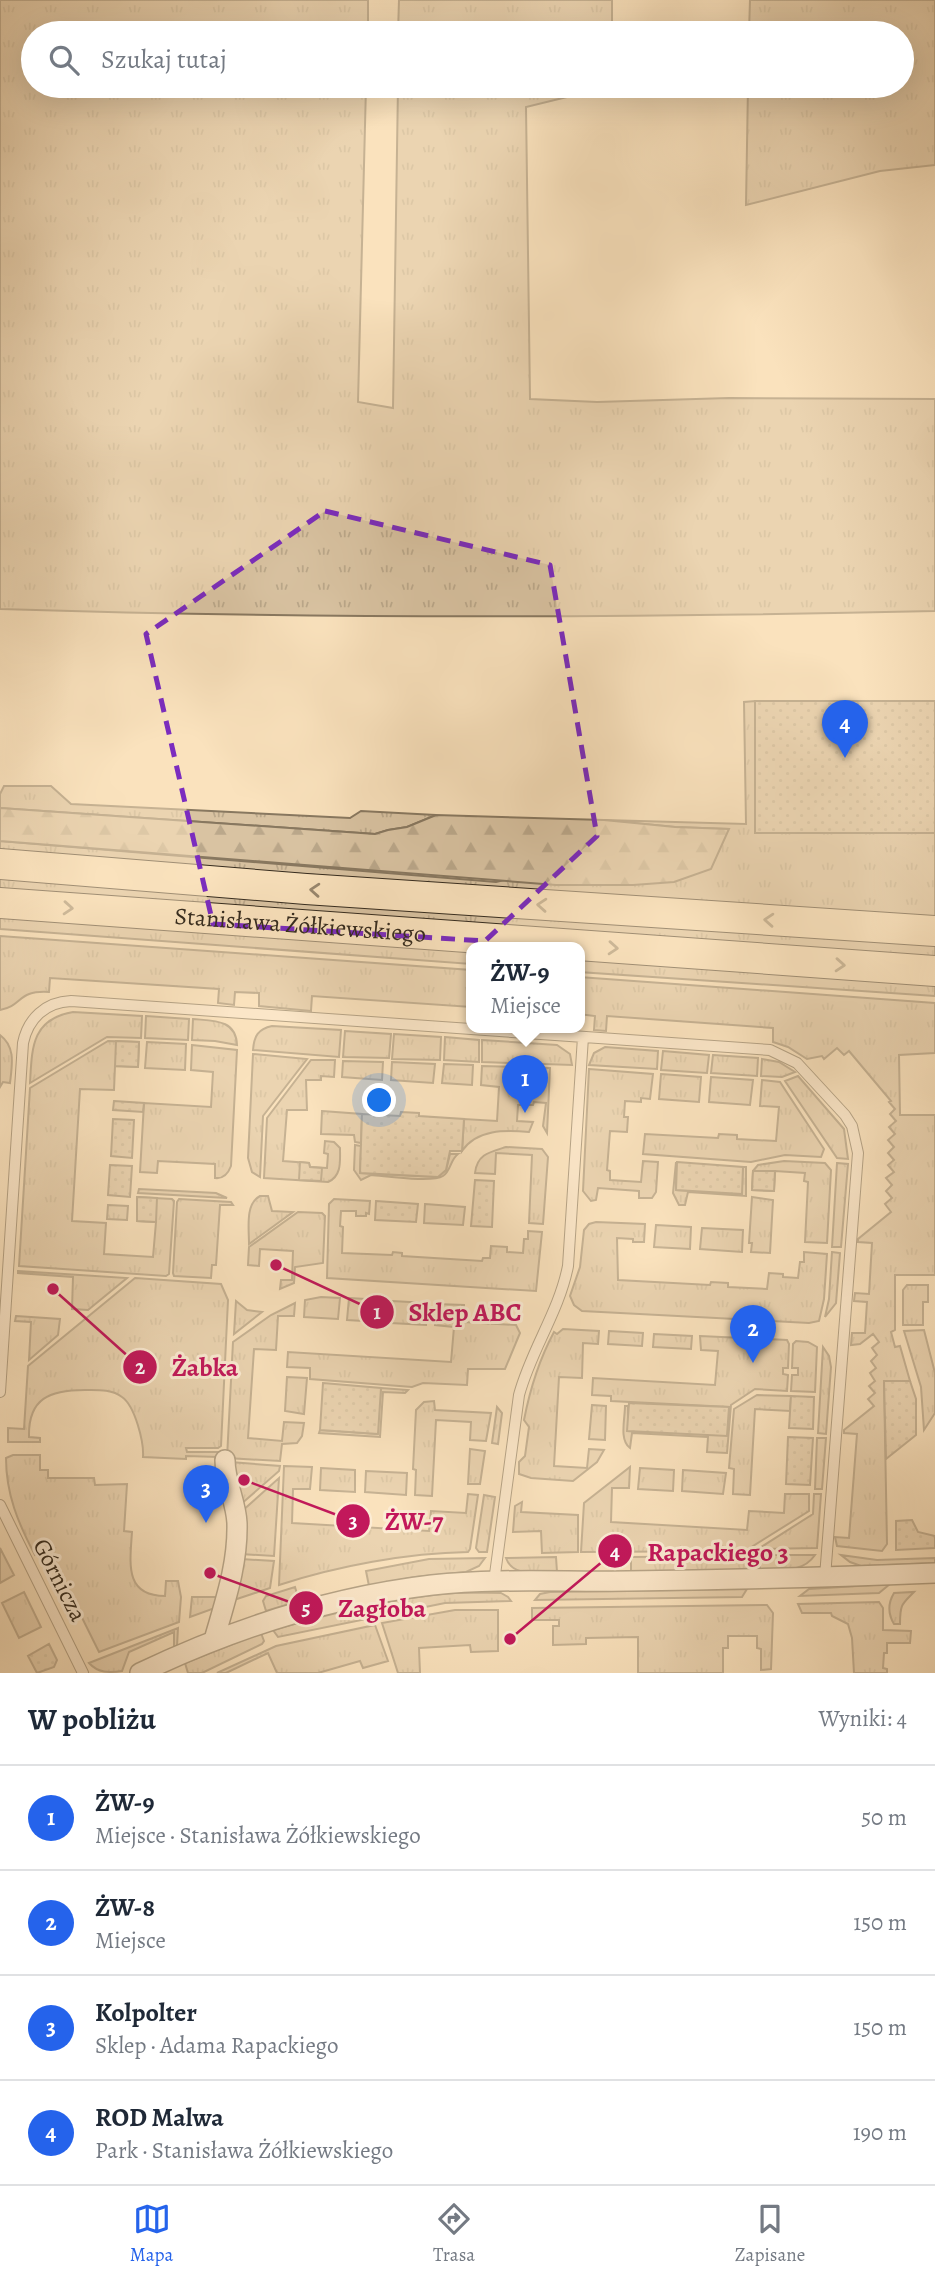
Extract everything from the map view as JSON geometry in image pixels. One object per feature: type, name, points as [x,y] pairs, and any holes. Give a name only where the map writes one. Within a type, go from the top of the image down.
[{"type":"main road","name":"Stanisława Żółkiewskiego","points":[[0,864],[306,889],[935,931]]},
{"type":"main road","name":"Stanisława Żółkiewskiego","points":[[0,903],[536,942]]},
{"type":"main road","name":"Stanisława Żółkiewskiego","points":[[585,946],[935,971]]},
{"type":"street","points":[[214,1640],[233,1578],[236,1541],[236,1512],[225,1475],[225,1460]]},
{"type":"street","points":[[140,1673],[214,1640],[290,1615],[355,1598],[433,1585],[935,1573]]},
{"type":"lane","points":[[0,1392],[23,1043],[31,1023],[45,1008],[71,1001],[466,1029]]},
{"type":"lane","points":[[526,1033],[770,1050],[790,1058],[806,1071],[852,1126],[858,1162],[825,1577]]},
{"type":"lane","points":[[494,1582],[519,1395],[524,1377],[559,1300],[568,1266],[583,1037]]},
{"type":"lane","name":"Górnicza","points":[[0,1505],[83,1673]]},
{"type":"highlighted area","points":[[325,511],[550,565],[597,836],[485,941],[213,924],[146,634]]},
{"type":"green space","points":[[0,0],[368,0],[368,21],[21,21],[21,98],[366,98],[358,402],[393,408],[398,98],[563,98],[526,107],[530,399],[597,402],[729,398],[935,399],[935,611],[467,616],[234,615],[0,609]]},
{"type":"green space","points":[[399,0],[612,0],[612,21],[398,21]]},
{"type":"green space","points":[[750,0],[935,0],[935,165],[880,171],[746,205],[748,98],[914,98],[914,21],[749,21]]},
{"type":"green space","points":[[755,701],[755,833],[935,833],[935,920],[0,852],[0,841],[496,882],[729,829],[604,820],[746,824],[744,702]]},
{"type":"green space","points":[[755,701],[935,701],[935,833],[755,833]]},
{"type":"green space","points":[[4,786],[51,786],[71,804],[350,818],[361,811],[436,815],[407,827],[375,834],[0,808],[0,794]]},
{"type":"green space","points":[[0,808],[375,834],[407,827],[436,815],[604,820],[729,829],[711,869],[674,882],[556,885],[0,841]]},
{"type":"green space","points":[[0,874],[935,942],[935,960],[0,893]]},
{"type":"green space","points":[[0,915],[466,949],[466,964],[0,929]]},
{"type":"green space","points":[[0,936],[466,970],[466,1007],[312,996],[311,1011],[259,1006],[259,993],[235,992],[234,1005],[218,1003],[219,989],[50,978],[49,992],[31,993],[0,1010]]},
{"type":"green space","points":[[585,957],[935,982],[935,996],[585,972]]},
{"type":"green space","points":[[585,977],[935,1003],[935,1053],[899,1055],[900,1115],[935,1115],[935,1275],[895,1275],[895,1330],[891,1332],[895,1347],[900,1346],[910,1381],[884,1382],[887,1544],[882,1551],[837,1546],[835,1537],[849,1538],[857,1434],[844,1433],[844,1430],[874,1406],[868,1399],[875,1393],[869,1386],[875,1381],[870,1373],[876,1368],[871,1361],[877,1355],[872,1348],[879,1342],[873,1334],[860,1344],[851,1345],[852,1333],[865,1333],[867,1302],[854,1301],[855,1293],[869,1294],[872,1243],[858,1242],[858,1239],[891,1212],[885,1204],[892,1198],[886,1191],[892,1185],[886,1178],[894,1172],[888,1165],[894,1160],[888,1153],[894,1147],[888,1140],[895,1134],[889,1127],[896,1121],[890,1114],[895,1109],[889,1102],[891,1101],[849,1051],[844,1055],[837,1048],[824,1059],[822,1056],[807,1059],[788,1047],[773,1042],[773,1028],[607,1016],[606,1031],[594,1030],[595,1016],[585,1015]]},
{"type":"green space","points":[[73,1012],[142,1016],[141,1038],[107,1037],[30,1083],[36,1037],[49,1021]]},
{"type":"green space","points":[[146,1016],[189,1019],[188,1040],[145,1038]]},
{"type":"green space","points":[[193,1019],[215,1021],[228,1026],[236,1036],[237,1045],[192,1040]]},
{"type":"green space","points":[[272,1026],[341,1030],[339,1057],[253,1050],[258,1034]]},
{"type":"green space","points":[[345,1031],[391,1034],[389,1058],[343,1057]]},
{"type":"green space","points":[[394,1034],[441,1037],[440,1060],[392,1059]]},
{"type":"green space","points":[[0,1035],[9,1045],[12,1063],[10,1083],[3,1082],[0,1087]]},
{"type":"green space","points":[[445,1037],[479,1040],[479,1062],[444,1060]]},
{"type":"green space","points":[[482,1040],[557,1045],[570,1054],[572,1065],[482,1062]]},
{"type":"green space","points":[[108,1041],[139,1042],[138,1067],[115,1066],[114,1090],[80,1089],[72,1221],[106,1223],[104,1254],[153,1257],[156,1222],[137,1221],[137,1197],[172,1199],[169,1274],[166,1276],[19,1266],[30,1088]]},
{"type":"green space","points":[[116,1041],[139,1042],[138,1067],[115,1066]]},
{"type":"green space","points":[[147,1042],[186,1044],[185,1070],[145,1068]]},
{"type":"green space","points":[[192,1045],[237,1050],[231,1166],[220,1178],[215,1178],[215,1164],[158,1161],[157,1173],[140,1172],[144,1103],[211,1107],[213,1072],[191,1070]]},
{"type":"green space","points":[[605,1047],[658,1051],[657,1069],[589,1065],[594,1053]]},
{"type":"green space","points":[[663,1051],[709,1055],[707,1073],[661,1070]]},
{"type":"green space","points":[[253,1054],[307,1059],[263,1116],[260,1177],[252,1172],[248,1158]]},
{"type":"green space","points":[[713,1055],[758,1058],[757,1076],[711,1073]]},
{"type":"green space","points":[[762,1059],[779,1062],[795,1072],[782,1077],[761,1076]]},
{"type":"green space","points":[[311,1060],[335,1060],[334,1077],[321,1076],[321,1080],[306,1080],[307,1110],[287,1110],[283,1161],[309,1163],[310,1167],[327,1168],[325,1141],[334,1142],[340,1148],[338,1172],[328,1182],[264,1178],[267,1118]]},
{"type":"green space","points":[[343,1061],[383,1062],[382,1080],[342,1077]]},
{"type":"green space","points":[[392,1062],[435,1064],[433,1083],[391,1080]]},
{"type":"green space","points":[[444,1064],[473,1065],[472,1085],[442,1083]]},
{"type":"green space","points":[[482,1066],[550,1068],[547,1133],[543,1126],[546,1103],[518,1105],[517,1121],[533,1122],[529,1132],[492,1132],[475,1138],[462,1151],[464,1119],[497,1121],[499,1087],[481,1085]]},
{"type":"green space","points":[[589,1069],[653,1074],[650,1099],[641,1098],[641,1102],[625,1101],[627,1132],[610,1131],[607,1170],[610,1171],[610,1180],[641,1182],[643,1161],[658,1162],[656,1192],[652,1198],[639,1198],[639,1191],[598,1188],[596,1200],[591,1201],[583,1191]]},
{"type":"green space","points":[[661,1074],[701,1077],[699,1102],[659,1099]]},
{"type":"green space","points":[[798,1076],[844,1129],[848,1159],[837,1158],[785,1081]]},
{"type":"green space","points":[[711,1077],[753,1080],[750,1105],[709,1102]]},
{"type":"green space","points":[[762,1080],[780,1082],[824,1149],[821,1157],[785,1155],[751,1162],[643,1154],[645,1134],[718,1138],[719,1134],[737,1135],[737,1139],[776,1141],[779,1107],[760,1106]]},
{"type":"green space","points":[[114,1101],[144,1103],[143,1112],[113,1110]]},
{"type":"green space","points":[[322,1111],[362,1114],[361,1143],[355,1142],[354,1135],[321,1134]]},
{"type":"green space","points":[[401,1112],[464,1119],[462,1151],[450,1151],[446,1170],[438,1177],[360,1173],[362,1114],[400,1116]]},
{"type":"green space","points":[[113,1119],[134,1120],[132,1158],[111,1156]]},
{"type":"green space","points":[[355,1145],[361,1146],[360,1173],[438,1177],[446,1170],[450,1154],[458,1154],[446,1174],[437,1178],[371,1175],[361,1180],[354,1170]]},
{"type":"green space","points":[[506,1147],[542,1149],[548,1157],[543,1224],[529,1223],[532,1155],[496,1153],[495,1174],[475,1173],[481,1158]]},
{"type":"green space","points":[[784,1161],[825,1163],[831,1170],[827,1243],[805,1242],[808,1182],[804,1181],[805,1173],[775,1171],[774,1191],[752,1190],[753,1171],[758,1165]]},
{"type":"green space","points":[[300,1162],[309,1163],[310,1167],[322,1168],[321,1181],[299,1180]]},
{"type":"green space","points":[[676,1162],[676,1190],[741,1194],[743,1167],[746,1167],[746,1196],[688,1192],[685,1205],[679,1205],[673,1193]]},
{"type":"green space","points":[[677,1162],[743,1167],[742,1194],[676,1190]]},
{"type":"green space","points":[[837,1163],[848,1164],[841,1247],[832,1247]]},
{"type":"green space","points":[[110,1165],[132,1166],[130,1197],[108,1195]]},
{"type":"green space","points":[[753,1171],[775,1171],[774,1191],[752,1190]]},
{"type":"green space","points":[[475,1180],[494,1181],[492,1227],[471,1226]]},
{"type":"green space","points":[[139,1189],[216,1193],[227,1198],[138,1193]]},
{"type":"green space","points":[[260,1196],[268,1196],[272,1211],[293,1212],[249,1244],[250,1210]]},
{"type":"green space","points":[[137,1197],[157,1198],[156,1222],[137,1221]]},
{"type":"green space","points":[[752,1197],[773,1200],[770,1253],[751,1252],[752,1243],[749,1243]]},
{"type":"green space","points":[[179,1199],[231,1202],[233,1205],[220,1205],[216,1265],[212,1265],[211,1278],[174,1276]]},
{"type":"green space","points":[[334,1199],[370,1201],[369,1214],[366,1213],[366,1216],[356,1216],[356,1211],[341,1211],[342,1253],[392,1255],[393,1252],[402,1253],[402,1256],[482,1261],[483,1258],[490,1258],[491,1246],[507,1247],[507,1252],[523,1253],[524,1239],[528,1239],[528,1231],[542,1232],[536,1291],[327,1278],[329,1204]]},
{"type":"green space","points":[[376,1201],[418,1204],[416,1222],[375,1220]]},
{"type":"green space","points":[[425,1204],[465,1207],[463,1225],[424,1223]]},
{"type":"green space","points":[[108,1205],[128,1206],[127,1220],[107,1219]]},
{"type":"green space","points":[[298,1212],[322,1213],[325,1216],[323,1263],[295,1267],[294,1283],[280,1289],[281,1280],[292,1280],[293,1251],[260,1249],[259,1266],[248,1265],[249,1247]]},
{"type":"green space","points":[[589,1224],[645,1224],[644,1242],[617,1238],[618,1280],[710,1285],[711,1282],[728,1283],[728,1287],[767,1289],[769,1273],[798,1278],[800,1262],[804,1262],[804,1252],[827,1254],[824,1299],[819,1321],[809,1323],[582,1311],[574,1305],[570,1296],[580,1267],[584,1230]]},
{"type":"green space","points":[[656,1225],[691,1227],[690,1249],[654,1247]]},
{"type":"green space","points":[[702,1228],[743,1230],[742,1252],[700,1249]]},
{"type":"green space","points":[[832,1252],[840,1253],[836,1303],[825,1317],[829,1299]]},
{"type":"green space","points":[[18,1271],[127,1278],[88,1310],[72,1309],[73,1277]]},
{"type":"green space","points":[[135,1278],[221,1284],[228,1300],[221,1446],[186,1448],[187,1452],[218,1452],[219,1457],[143,1457],[138,1425],[131,1408],[122,1397],[99,1390],[73,1390],[44,1399],[32,1413],[30,1424],[29,1437],[40,1438],[40,1442],[8,1442],[8,1428],[24,1429],[28,1366]]},
{"type":"green space","points":[[907,1285],[928,1285],[928,1302],[923,1302],[923,1325],[903,1325],[903,1290]]},
{"type":"green space","points":[[340,1298],[338,1319],[304,1317],[305,1300]]},
{"type":"green space","points":[[349,1298],[382,1300],[381,1322],[347,1320]]},
{"type":"green space","points":[[236,1301],[247,1310],[262,1312],[234,1334]]},
{"type":"green space","points":[[392,1301],[427,1303],[426,1325],[391,1323]]},
{"type":"green space","points":[[295,1303],[294,1316],[278,1316],[276,1350],[254,1349],[248,1438],[282,1441],[284,1422],[304,1423],[302,1436],[297,1443],[282,1444],[280,1461],[227,1458],[233,1342],[271,1315]]},
{"type":"green space","points":[[436,1304],[464,1305],[464,1322],[516,1325],[520,1333],[505,1369],[468,1369],[467,1385],[423,1383],[412,1387],[310,1379],[310,1368],[287,1367],[288,1352],[451,1362],[454,1327],[435,1325]]},
{"type":"green space","points":[[16,1316],[60,1319],[58,1335],[29,1360],[31,1322],[15,1321]]},
{"type":"green space","points":[[563,1329],[599,1331],[598,1344],[583,1343],[582,1378],[559,1377],[554,1466],[587,1468],[589,1449],[604,1450],[597,1462],[573,1481],[531,1478],[519,1474],[519,1462],[525,1456],[529,1427],[524,1420],[526,1408],[554,1332],[557,1334]]},
{"type":"green space","points":[[924,1330],[935,1373],[935,1413],[924,1430],[921,1387],[904,1331]]},
{"type":"green space","points":[[609,1331],[643,1333],[642,1346],[608,1344]]},
{"type":"green space","points":[[654,1334],[692,1336],[691,1349],[653,1347]]},
{"type":"green space","points":[[700,1336],[787,1340],[788,1368],[783,1368],[783,1374],[788,1375],[787,1391],[755,1389],[731,1405],[727,1453],[707,1452],[708,1437],[632,1433],[630,1448],[624,1435],[625,1406],[628,1406],[628,1431],[727,1435],[729,1407],[611,1401],[611,1396],[592,1395],[593,1378],[715,1385],[718,1351],[701,1350]]},
{"type":"green space","points":[[796,1341],[808,1342],[817,1347],[815,1392],[791,1391],[792,1375],[798,1375],[798,1368],[792,1368],[793,1344]]},
{"type":"green space","points":[[823,1347],[829,1356],[831,1367],[826,1434],[818,1433]]},
{"type":"green space","points":[[287,1377],[307,1378],[304,1414],[285,1411]]},
{"type":"green space","points":[[884,1381],[910,1381],[916,1399],[916,1435],[886,1459]]},
{"type":"green space","points":[[323,1383],[381,1388],[378,1434],[320,1430]]},
{"type":"green space","points":[[381,1388],[408,1390],[405,1393],[383,1392],[380,1437],[319,1433],[320,1430],[377,1434]]},
{"type":"green space","points":[[757,1395],[791,1396],[790,1411],[755,1409],[750,1495],[733,1494],[734,1469],[729,1468],[734,1409]]},
{"type":"green space","points":[[791,1396],[814,1397],[813,1429],[789,1428]]},
{"type":"green space","points":[[434,1401],[435,1410],[491,1413],[486,1441],[470,1440],[471,1422],[436,1420],[432,1496],[415,1495],[416,1470],[413,1469],[416,1410],[424,1402]]},
{"type":"green space","points":[[629,1403],[729,1407],[727,1436],[627,1431]]},
{"type":"green space","points":[[592,1405],[606,1406],[605,1440],[589,1439]]},
{"type":"green space","points":[[497,1407],[502,1413],[498,1444],[492,1443]]},
{"type":"green space","points":[[788,1437],[813,1438],[810,1485],[786,1484]]},
{"type":"green space","points":[[817,1438],[826,1438],[822,1489],[815,1489]]},
{"type":"green space","points":[[470,1449],[485,1451],[480,1484],[468,1484]]},
{"type":"green space","points":[[13,1455],[40,1455],[40,1470],[48,1470],[48,1478],[94,1478],[95,1485],[127,1484],[124,1531],[132,1532],[132,1576],[142,1590],[152,1595],[165,1596],[166,1581],[178,1581],[181,1597],[179,1622],[99,1652],[48,1549],[35,1555],[23,1531],[8,1484],[6,1458]]},
{"type":"green space","points":[[230,1462],[280,1466],[279,1471],[240,1505]]},
{"type":"green space","points":[[284,1466],[312,1467],[310,1489],[293,1489],[292,1523],[429,1531],[431,1511],[466,1513],[468,1494],[478,1495],[470,1549],[468,1552],[372,1562],[279,1585]]},
{"type":"green space","points":[[630,1467],[629,1488],[612,1488],[611,1522],[747,1530],[749,1511],[784,1513],[785,1494],[809,1494],[809,1511],[745,1551],[581,1552],[584,1503]]},
{"type":"green space","points":[[321,1468],[355,1470],[355,1492],[320,1490]]},
{"type":"green space","points":[[640,1468],[674,1470],[673,1491],[638,1489]]},
{"type":"green space","points":[[683,1470],[726,1473],[723,1494],[682,1491]]},
{"type":"green space","points":[[366,1471],[407,1473],[406,1495],[365,1492]]},
{"type":"green space","points":[[279,1478],[274,1556],[241,1554],[241,1512]]},
{"type":"green space","points":[[814,1494],[821,1494],[817,1548],[758,1549],[813,1514]]},
{"type":"green space","points":[[484,1495],[495,1497],[487,1552],[479,1552],[476,1548]]},
{"type":"green space","points":[[522,1502],[521,1512],[578,1515],[578,1552],[542,1553],[541,1531],[513,1532],[515,1506]]},
{"type":"green space","points":[[912,1520],[918,1532],[935,1536],[935,1548],[896,1550],[896,1521]]},
{"type":"green space","points":[[0,1548],[14,1575],[0,1583]]},
{"type":"green space","points":[[766,1555],[815,1555],[797,1568],[760,1570],[760,1561]]},
{"type":"green space","points":[[841,1555],[877,1560],[935,1558],[935,1563],[861,1566]]},
{"type":"green space","points":[[741,1556],[747,1561],[747,1570],[631,1572],[631,1557]]},
{"type":"green space","points":[[556,1557],[557,1572],[535,1573],[514,1569],[506,1558]]},
{"type":"green space","points":[[485,1558],[479,1566],[466,1572],[415,1577],[369,1586],[366,1571],[429,1559]]},
{"type":"green space","points":[[241,1559],[274,1561],[270,1588],[231,1601]]},
{"type":"green space","points":[[890,1584],[879,1593],[800,1596],[809,1589]]},
{"type":"green space","points":[[295,1587],[299,1601],[266,1611],[263,1601],[266,1596]]},
{"type":"green space","points":[[747,1589],[742,1597],[535,1600],[540,1594],[550,1592]]},
{"type":"green space","points":[[24,1592],[41,1627],[19,1638],[2,1603]]},
{"type":"green space","points":[[914,1592],[903,1605],[900,1624],[894,1624],[890,1609],[894,1593]]},
{"type":"green space","points":[[449,1593],[501,1593],[511,1601],[445,1603],[278,1637],[273,1630],[399,1600]]},
{"type":"green space","points":[[192,1597],[221,1597],[215,1608],[190,1617]]},
{"type":"green space","points":[[879,1602],[883,1608],[883,1630],[911,1631],[910,1643],[887,1643],[883,1668],[887,1669],[887,1673],[854,1673],[852,1638],[848,1624],[831,1613],[802,1613],[798,1604]]},
{"type":"green space","points":[[767,1605],[773,1613],[771,1669],[761,1670],[761,1649],[757,1648],[757,1636],[728,1636],[728,1648],[723,1648],[723,1673],[638,1673],[638,1637],[586,1638],[586,1644],[553,1645],[553,1626],[559,1626],[559,1620],[532,1620],[532,1608]]},
{"type":"green space","points":[[455,1610],[498,1610],[498,1651],[471,1652],[470,1645],[419,1648],[420,1673],[398,1673],[382,1623]]},
{"type":"green space","points":[[375,1625],[388,1661],[363,1668],[360,1661],[318,1673],[277,1673],[268,1653],[226,1673],[217,1673],[276,1646]]},
{"type":"green space","points":[[178,1628],[177,1646],[174,1647],[174,1632],[129,1652],[122,1671],[104,1672],[89,1663]]},
{"type":"green space","points":[[261,1633],[264,1641],[262,1644],[202,1673],[188,1673],[185,1663]]},
{"type":"green space","points":[[49,1644],[57,1660],[54,1667],[37,1673],[28,1656]]},
{"type":"place","name":"ROD Malwa","points":[[845,758]]},
{"type":"place","name":"ŻW-9","points":[[525,1113]]},
{"type":"place","name":"Sklep ABC","points":[[276,1265]]},
{"type":"place","name":"Żabka","points":[[53,1289]]},
{"type":"place","name":"ŻW-8","points":[[753,1363]]},
{"type":"place","name":"ŻW-7","points":[[244,1480]]},
{"type":"place","name":"Kolpolter","points":[[206,1523]]},
{"type":"place","name":"Zagłoba","points":[[210,1573]]},
{"type":"place","name":"Rapackiego 3","points":[[510,1639]]}]
